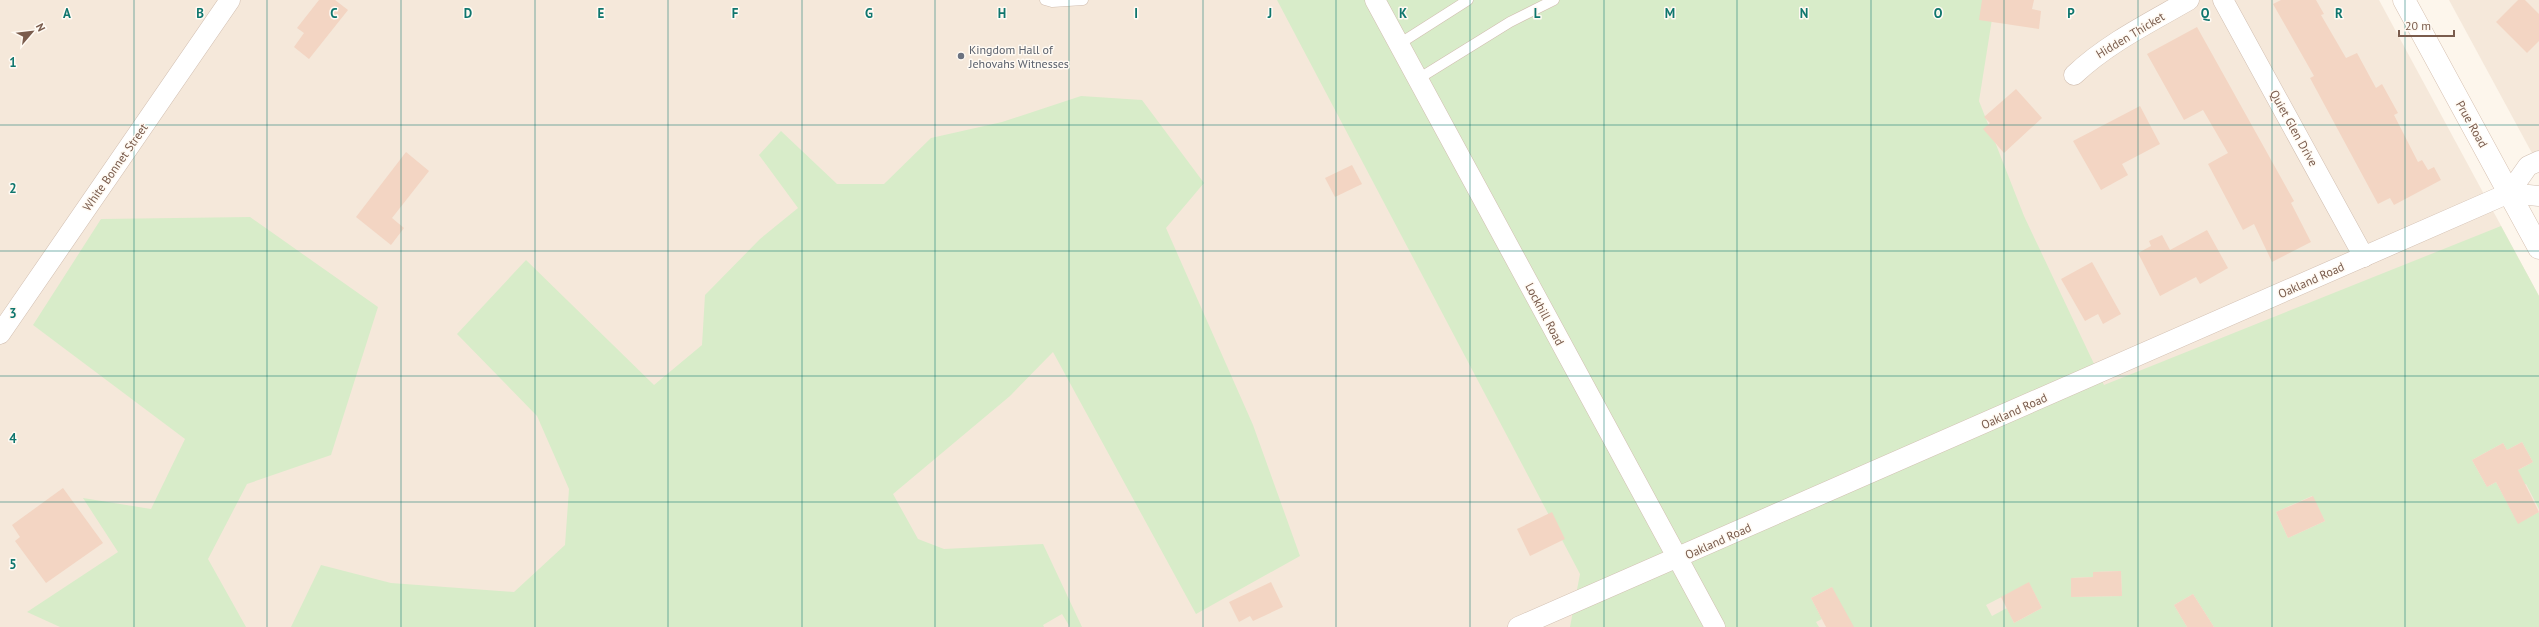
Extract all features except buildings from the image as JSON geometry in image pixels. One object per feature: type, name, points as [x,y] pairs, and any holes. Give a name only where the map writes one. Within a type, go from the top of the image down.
[{"type":"main road","name":"Prue Road","points":[[2404,0],[2539,248]]},
{"type":"street","name":"White Bonnet Street","points":[[0,334],[230,0]]},
{"type":"street","name":"Lockhill Road","points":[[1375,0],[1715,627]]},
{"type":"street","name":"Hidden Thicket","points":[[2074,75],[2094,57],[2121,39],[2189,0]]},
{"type":"street","name":"Quiet Glen Drive","points":[[2223,0],[2364,257]]},
{"type":"street","points":[[2539,160],[2528,166],[2509,193],[2539,196]]},
{"type":"street","name":"Oakland Road","points":[[1518,627],[2509,193]]},
{"type":"lane","points":[[1045,0],[1052,2],[1083,0]]},
{"type":"lane","points":[[1399,44],[1468,0]]},
{"type":"lane","points":[[1418,79],[1510,22],[1554,0]]},
{"type":"shaded area","points":[[0,0],[2379,0],[2539,296],[2539,627],[0,627]]},
{"type":"shaded area","points":[[2449,0],[2539,0],[2539,166]]},
{"type":"green space","points":[[1277,0],[1995,0],[1979,101],[2024,216],[2104,385],[2501,226],[2539,296],[2539,509],[2526,484],[2515,490],[2507,476],[2533,462],[2522,442],[2507,450],[2503,443],[2472,460],[2487,487],[2496,482],[2518,523],[2539,512],[2539,627],[2214,627],[2193,594],[2174,605],[2187,627],[1848,627],[1832,587],[1811,598],[1822,619],[1816,622],[1819,627],[1570,627],[1580,574]],"holes":[[[2312,496],[2325,521],[2288,538],[2276,512]],[[2121,571],[2122,596],[2071,597],[2071,578],[2093,577],[2093,572]],[[2029,583],[2042,608],[2014,623],[2007,608],[1992,616],[1986,605]]]},
{"type":"green space","points":[[1081,96],[1142,100],[1204,183],[1166,228],[1253,425],[1300,556],[1196,614],[1053,352],[1010,396],[893,494],[918,539],[944,549],[1043,544],[1082,627],[1070,627],[1062,614],[1043,625],[1044,627],[291,627],[321,565],[391,583],[514,592],[565,545],[569,489],[537,416],[457,334],[526,260],[654,385],[702,345],[705,295],[760,239],[798,208],[759,155],[781,131],[837,184],[884,184],[931,138],[1002,122]]},
{"type":"green space","points":[[250,217],[378,307],[331,455],[247,484],[208,559],[246,627],[60,627],[27,612],[118,552],[83,498],[151,509],[185,439],[33,325],[101,219]]},
{"type":"place","name":"Kingdom Hall of Jehovahs Witnesses","points":[[961,56]]}]
